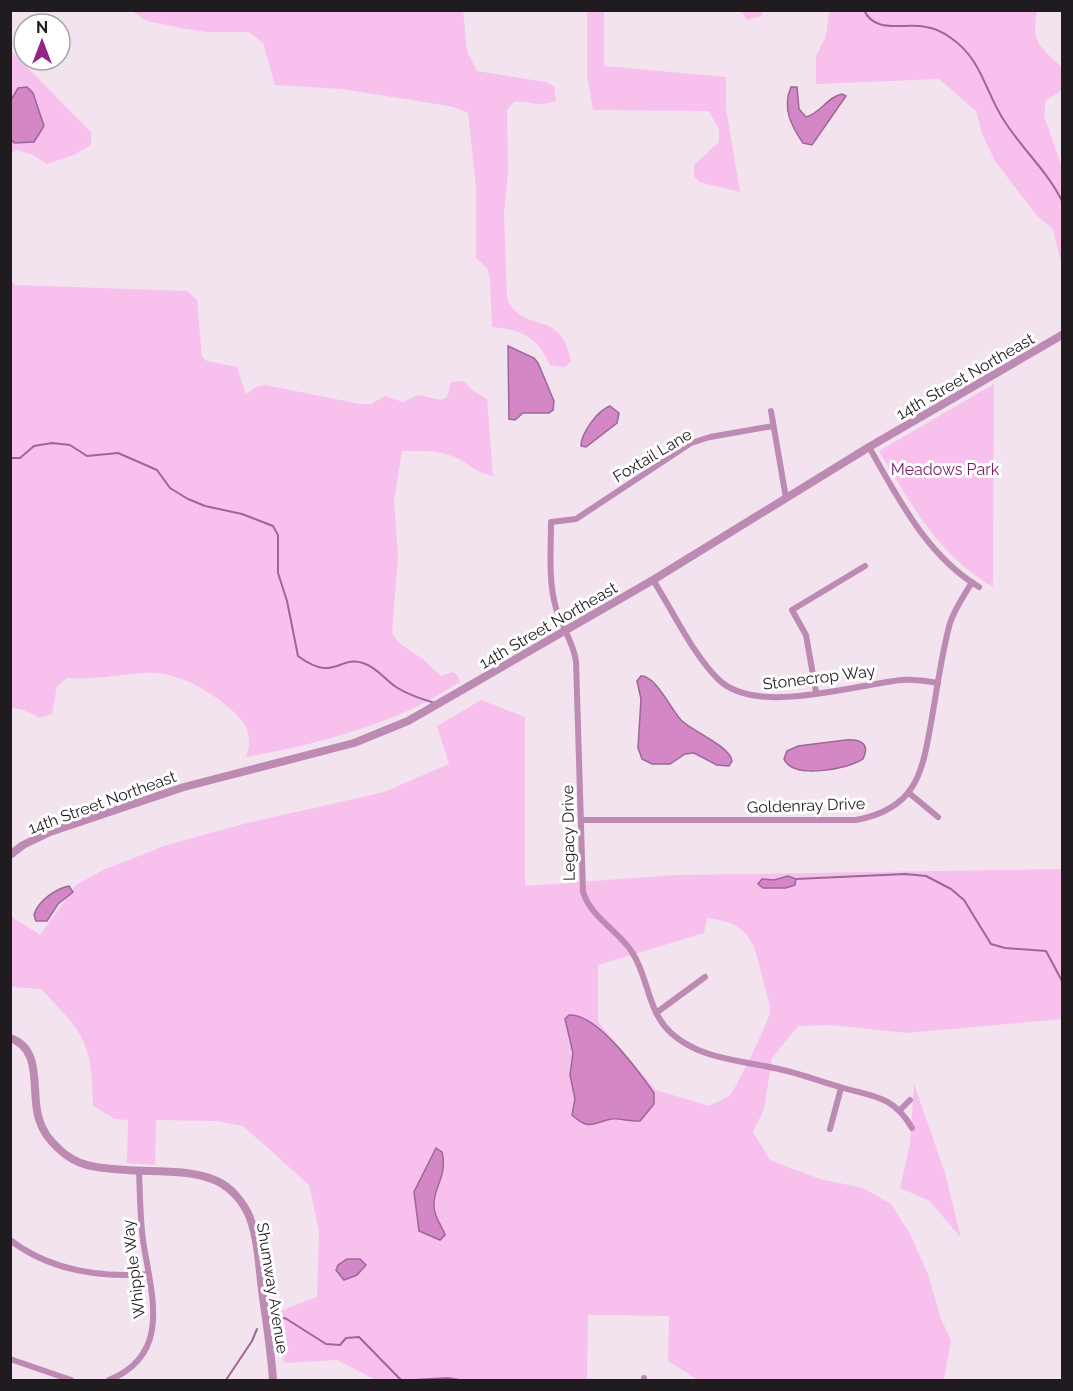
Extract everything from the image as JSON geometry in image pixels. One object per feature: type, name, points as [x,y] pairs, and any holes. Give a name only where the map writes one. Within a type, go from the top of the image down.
[{"type":"street","name":"14th Street Northeast","points":[[10,855],[23,845],[50,832],[184,787],[375,736],[432,709],[564,629],[653,580],[869,447],[1062,335]]},
{"type":"street","points":[[771,411],[786,498]]},
{"type":"street","name":"Foxtail Lane","points":[[551,522],[576,519],[691,443],[710,437],[773,426]]},
{"type":"street","points":[[869,447],[935,552],[979,587]]},
{"type":"street","name":"Legacy Drive","points":[[551,522],[552,591],[564,629],[573,645],[576,661],[581,874],[586,900],[591,910],[634,956],[656,1013],[671,1033],[699,1051],[783,1070],[841,1088],[876,1095],[900,1110],[912,1128]]},
{"type":"street","points":[[816,692],[806,635],[792,610],[865,566]]},
{"type":"street","name":"Stonecrop Way","points":[[653,580],[707,667],[724,684],[755,697],[779,698],[902,680],[938,683]]},
{"type":"street","name":"Goldenray Drive","points":[[581,820],[856,820],[887,811],[909,793],[922,771],[951,621],[972,582]]},
{"type":"street","points":[[909,793],[938,817]]},
{"type":"street","points":[[656,1013],[705,977]]},
{"type":"street","name":"Shumway Avenue","points":[[10,1038],[18,1040],[31,1057],[38,1118],[53,1144],[83,1165],[188,1174],[214,1180],[232,1192],[245,1208],[256,1246],[273,1380]]},
{"type":"street","points":[[830,1129],[841,1088]]},
{"type":"street","points":[[900,1110],[910,1100]]},
{"type":"street","name":"Whipple Way","points":[[109,1380],[134,1366],[152,1338],[154,1315],[140,1211],[139,1171]]},
{"type":"street","points":[[10,1240],[34,1255],[74,1271],[114,1276],[148,1274]]},
{"type":"street","points":[[10,1359],[71,1380]]},
{"type":"green space","points":[[132,11],[463,11],[467,51],[477,71],[546,82],[554,86],[556,101],[543,104],[514,102],[507,110],[508,172],[504,213],[507,299],[523,317],[551,327],[559,334],[566,344],[571,361],[565,367],[550,365],[540,347],[528,336],[513,330],[492,327],[490,279],[487,268],[476,258],[476,187],[468,113],[454,107],[343,89],[275,85],[263,43],[249,32],[206,32],[181,28],[147,21]]},
{"type":"green space","points":[[587,11],[604,11],[604,66],[726,77],[726,108],[740,192],[699,182],[694,176],[694,165],[719,142],[719,129],[709,111],[593,110],[587,75]]},
{"type":"green space","points":[[741,11],[763,11],[761,16],[747,20]]},
{"type":"green space","points":[[829,11],[1037,11],[1036,37],[1043,49],[1062,67],[1062,90],[1046,100],[1044,116],[1062,167],[1062,267],[1053,229],[1037,216],[995,161],[982,134],[976,111],[939,79],[816,84],[816,56],[826,36]]},
{"type":"green space","points":[[11,51],[12,72],[32,72],[91,132],[91,145],[76,154],[47,164],[31,154],[16,150],[11,154],[11,139],[14,143],[18,88],[11,100]]},
{"type":"green space","points":[[10,281],[15,285],[187,291],[197,300],[202,357],[207,361],[237,367],[246,394],[256,387],[265,385],[360,404],[371,404],[385,396],[403,402],[418,395],[441,400],[447,397],[451,382],[464,381],[472,390],[487,399],[493,476],[481,472],[460,459],[442,453],[402,451],[394,501],[398,556],[392,633],[399,643],[424,660],[441,676],[452,672],[457,674],[460,682],[420,705],[388,719],[308,744],[246,757],[249,738],[246,727],[239,717],[203,689],[167,675],[142,673],[95,678],[67,678],[57,686],[52,714],[39,718],[24,710],[11,708]]},
{"type":"green space","name":"Meadows Park","points":[[994,384],[993,587],[956,560],[941,544],[915,509],[879,451]]},
{"type":"green space","points":[[481,700],[525,717],[525,886],[676,875],[1062,869],[1062,1019],[907,1033],[831,1025],[798,1026],[772,1058],[764,1109],[753,1132],[770,1160],[820,1179],[863,1188],[891,1204],[909,1232],[928,1274],[941,1319],[951,1340],[944,1380],[698,1380],[668,1361],[669,1316],[588,1315],[587,1380],[376,1380],[337,1360],[284,1363],[277,1312],[317,1297],[319,1231],[309,1185],[243,1126],[217,1121],[156,1120],[155,1165],[127,1163],[128,1120],[115,1119],[93,1106],[87,1052],[76,1029],[41,989],[11,987],[10,916],[40,935],[76,885],[103,870],[167,845],[247,823],[384,792],[449,764],[437,726]],"holes":[[[707,918],[721,920],[741,930],[753,945],[770,1012],[759,1039],[730,1095],[709,1106],[656,1090],[598,1022],[598,965],[704,933]]]},
{"type":"green space","points":[[914,1084],[945,1173],[961,1238],[930,1201],[900,1188],[910,1144]]},
{"type":"shaded area","points":[[27,87],[33,93],[44,126],[34,142],[14,143],[11,139],[11,100],[18,88]]},
{"type":"shaded area","points":[[791,87],[797,87],[799,109],[806,117],[837,96],[842,94],[846,96],[812,145],[803,143],[789,116],[787,102]]},
{"type":"shaded area","points":[[508,346],[534,358],[538,363],[554,401],[553,410],[549,413],[523,413],[515,420],[509,419]]},
{"type":"shaded area","points":[[610,406],[619,413],[617,423],[586,447],[581,446],[591,423],[600,412]]},
{"type":"shaded area","points":[[641,676],[652,681],[681,720],[730,755],[732,761],[729,766],[717,765],[694,753],[685,754],[670,764],[652,764],[642,759],[638,748],[641,699],[637,681]]},
{"type":"shaded area","points":[[846,740],[859,741],[865,746],[863,759],[834,769],[809,771],[789,765],[784,759],[787,751],[798,746]]},
{"type":"shaded area","points":[[788,876],[796,879],[795,885],[786,888],[763,888],[758,884],[762,879],[774,880]]},
{"type":"shaded area","points":[[69,886],[73,892],[58,904],[47,921],[36,921],[34,915],[43,900]]},
{"type":"shaded area","points":[[569,1015],[592,1023],[604,1033],[654,1093],[654,1104],[640,1121],[611,1119],[588,1125],[572,1115],[575,1099],[570,1075],[573,1053],[565,1019]]},
{"type":"shaded area","points":[[436,1148],[442,1152],[443,1161],[442,1176],[434,1201],[436,1215],[445,1235],[440,1240],[419,1231],[414,1192]]},
{"type":"shaded area","points":[[347,1259],[360,1259],[366,1265],[357,1275],[344,1280],[336,1270],[338,1265]]},
{"type":"waterway","points":[[864,10],[869,18],[883,25],[933,28],[962,47],[977,67],[1005,122],[1050,180],[1062,201]]},
{"type":"waterway","points":[[10,458],[20,458],[34,446],[52,443],[70,445],[87,456],[118,453],[157,470],[170,488],[188,499],[205,506],[242,514],[273,526],[278,535],[278,573],[287,601],[298,656],[310,664],[328,668],[348,662],[363,663],[401,690],[435,703]]},
{"type":"waterway","points":[[796,879],[905,874],[926,876],[951,889],[964,900],[991,944],[1005,948],[1046,951],[1062,981]]},
{"type":"waterway","points":[[278,1320],[285,1318],[326,1344],[340,1345],[346,1338],[359,1337],[401,1380]]},
{"type":"waterway","points":[[226,1380],[252,1341],[257,1329]]},
{"type":"waterway","points":[[414,1380],[448,1378],[459,1380]]}]
